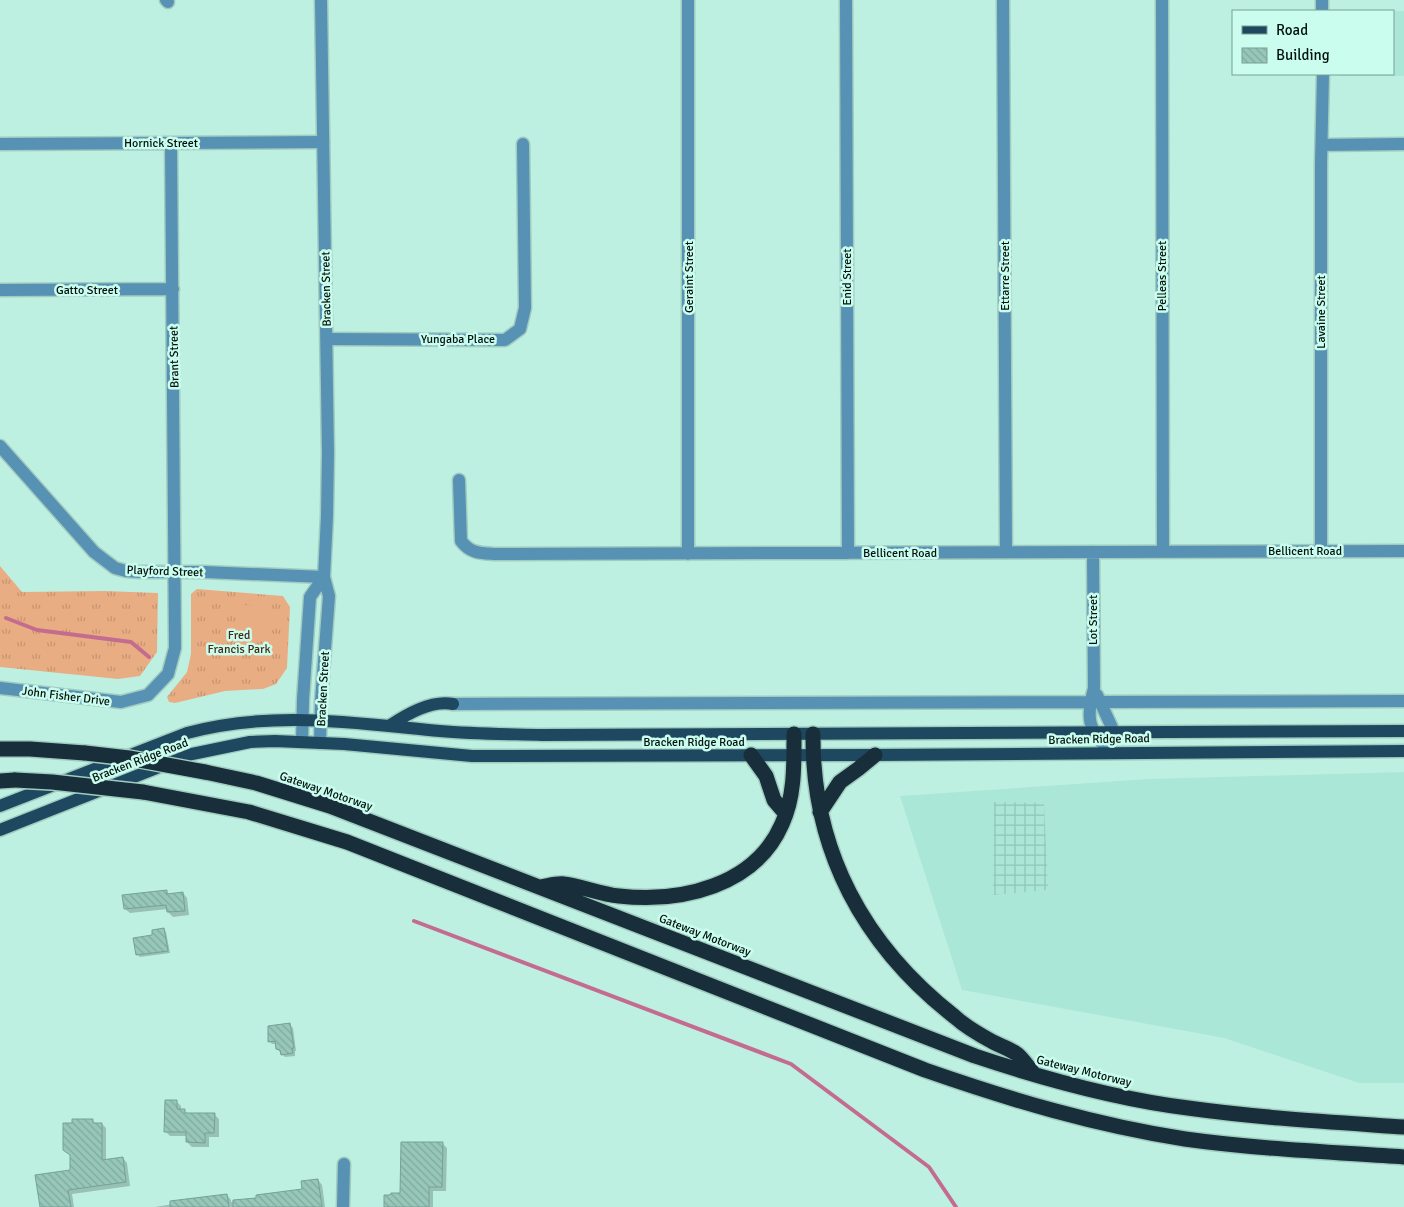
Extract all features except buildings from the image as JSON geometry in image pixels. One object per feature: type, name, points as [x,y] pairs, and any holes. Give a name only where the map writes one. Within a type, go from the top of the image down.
[{"type":"highway","points":[[540,888],[562,884],[596,893],[648,898],[677,896],[707,890],[733,877],[750,866],[766,851],[786,814],[793,777],[794,734]]},
{"type":"highway","points":[[813,734],[816,793],[820,812],[830,847],[845,884],[861,914],[880,943],[928,995],[957,1019],[986,1038],[1018,1054],[1034,1074]]},
{"type":"highway","name":"Gateway Motorway","points":[[0,749],[30,749],[138,759],[256,783],[330,806],[974,1056],[1034,1074],[1142,1100],[1187,1108],[1255,1116],[1404,1127]]},
{"type":"highway","points":[[751,755],[766,776],[774,800],[786,814]]},
{"type":"highway","points":[[820,812],[840,782],[875,755]]},
{"type":"highway","points":[[8,780],[52,782],[143,792],[249,812],[340,840],[925,1070],[1010,1099],[1076,1117],[1184,1139],[1232,1145],[1404,1158]]},
{"type":"main road","points":[[389,726],[404,716],[435,704],[453,704]]},
{"type":"main road","name":"Bracken Ridge Road","points":[[0,806],[187,733],[236,722],[273,719],[488,734],[1404,731]]},
{"type":"main road","name":"Bracken Ridge Road","points":[[0,830],[192,754],[250,742],[320,743],[472,756],[1404,751]]},
{"type":"street","name":"Bracken Street","points":[[320,743],[329,596],[324,577],[328,516],[322,0]]},
{"type":"street","name":"Geraint Street","points":[[688,0],[688,554]]},
{"type":"street","name":"Enid Street","points":[[846,0],[848,553]]},
{"type":"street","name":"Ettarre Street","points":[[1003,0],[1006,552]]},
{"type":"street","name":"Pelleas Street","points":[[1162,0],[1163,552]]},
{"type":"street","name":"Lavaine Street","points":[[1321,551],[1323,75]]},
{"type":"street","name":"Hornick Street","points":[[0,144],[323,142]]},
{"type":"street","name":"Brant Street","points":[[171,143],[176,572]]},
{"type":"street","name":"Yungaba Place","points":[[327,339],[505,340],[520,329],[525,308],[523,144]]},
{"type":"street","points":[[1322,145],[1404,144]]},
{"type":"street","name":"Gatto Street","points":[[0,290],[173,290]]},
{"type":"street","name":"Playford Street","points":[[0,446],[94,552],[104,561],[126,571],[324,577]]},
{"type":"street","name":"Bellicent Road","points":[[459,480],[461,540],[466,548],[476,552],[496,554],[1404,551]]},
{"type":"street","name":"Lot Street","points":[[1093,552],[1094,688],[1096,702],[1090,720],[1093,733]]},
{"type":"street","name":"John Fisher Drive","points":[[0,688],[121,702],[148,695],[168,674],[176,648],[176,572]]},
{"type":"street","name":"Bracken Street","points":[[302,742],[310,597],[324,577]]},
{"type":"street","points":[[1096,702],[1114,732]]},
{"type":"street","points":[[453,704],[1404,702]]},
{"type":"street","points":[[1093,733],[1110,753]]},
{"type":"street","points":[[343,1207],[344,1164]]},
{"type":"shaded area","points":[[1394,11],[1404,11],[1404,76],[1339,76],[1394,75]]},
{"type":"shaded area","points":[[1404,772],[1404,1083],[1359,1083],[1224,1038],[962,990],[900,796],[1148,779]]},
{"type":"shaded area","points":[[994,802],[1044,803],[1048,890],[993,895]]},
{"type":"green space","points":[[0,566],[22,592],[105,591],[158,593],[157,652],[140,676],[118,679],[0,667]]},
{"type":"green space","name":"Fred Francis Park","points":[[197,589],[283,596],[290,607],[287,668],[276,684],[263,689],[225,691],[175,703],[169,702],[167,697],[187,672],[191,654],[191,594]]},
{"type":"green space","points":[[240,605],[270,606],[269,633],[240,633]]},
{"type":"waterway","points":[[6,618],[37,630],[131,642],[149,657]]},
{"type":"waterway","points":[[414,921],[791,1064],[929,1167],[956,1207]]}]
